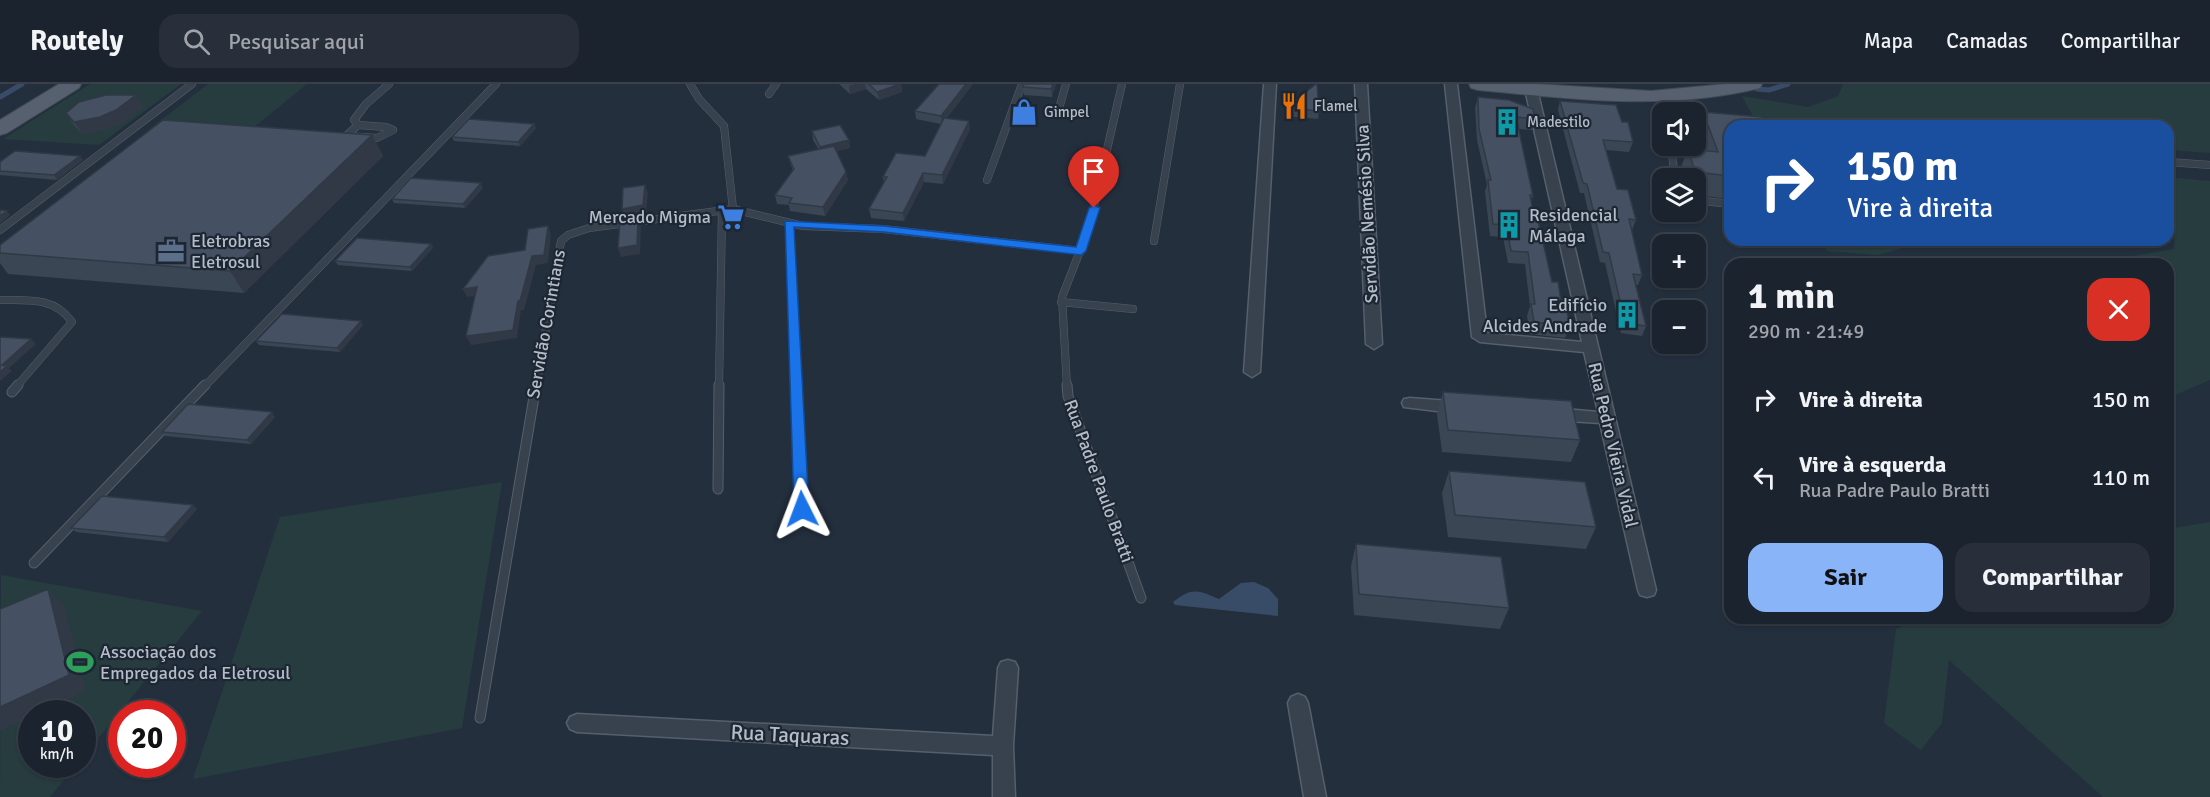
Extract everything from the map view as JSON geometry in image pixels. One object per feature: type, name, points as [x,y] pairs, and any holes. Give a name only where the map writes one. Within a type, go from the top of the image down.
[{"type":"main road","points":[[1480,84],[1673,97],[1723,91],[1753,84]]},
{"type":"main road","points":[[0,129],[69,85]]},
{"type":"street","points":[[1252,372],[1270,84]]},
{"type":"street","name":"Servidão Nemésio Silva","points":[[1361,84],[1374,344]]},
{"type":"street","points":[[1451,84],[1480,337],[1590,348]]},
{"type":"street","name":"Rua Pedro Vieira Vidal","points":[[1531,89],[1647,590]]},
{"type":"street","points":[[1410,403],[1480,409]]},
{"type":"street","points":[[1538,413],[1606,418]]},
{"type":"street","points":[[1004,797],[1008,668]]},
{"type":"street","points":[[1298,703],[1315,797]]},
{"type":"street","name":"Rua Taquaras","points":[[577,723],[1004,746]]},
{"type":"lane","points":[[0,230],[192,84]]},
{"type":"lane","points":[[358,125],[346,136],[377,139],[387,136],[393,130],[386,127],[358,125],[354,120],[366,104],[389,84]]},
{"type":"lane","points":[[34,563],[496,84]]},
{"type":"lane","points":[[690,84],[699,99],[714,112],[724,126],[733,209],[789,224],[884,229],[1081,251]]},
{"type":"lane","points":[[768,94],[776,84]]},
{"type":"lane","points":[[987,180],[1022,84]]},
{"type":"lane","points":[[1058,112],[1066,84]]},
{"type":"lane","name":"Rua Padre Paulo Bratti","points":[[1122,84],[1094,208],[1081,251],[1061,302],[1068,396],[1141,598]]},
{"type":"lane","points":[[1154,241],[1180,84]]},
{"type":"lane","points":[[2174,162],[2210,165]]},
{"type":"lane","points":[[1706,201],[1724,203]]},
{"type":"lane","name":"Servidão Corintians","points":[[480,718],[561,241],[568,235],[589,228],[733,209]]},
{"type":"lane","points":[[718,489],[722,210]]},
{"type":"lane","points":[[789,224],[802,509]]},
{"type":"lane","points":[[0,300],[50,302],[66,311],[72,322],[12,392]]},
{"type":"lane","points":[[1061,302],[1133,309]]},
{"type":"green space","points":[[90,84],[181,84],[99,145],[3,139]]},
{"type":"green space","points":[[208,84],[307,84],[242,137],[147,131]]},
{"type":"green space","points":[[1843,84],[2210,84],[2210,153],[2174,150],[2174,120],[1755,120],[1742,96],[1808,107],[1838,96]]},
{"type":"green space","points":[[2174,178],[2210,181],[2210,380],[2174,395],[2174,258],[2054,258],[2127,257],[2174,249]]},
{"type":"green space","points":[[1824,246],[1910,246],[1878,255],[1827,251]]},
{"type":"green space","points":[[502,482],[462,728],[193,779],[280,517]]},
{"type":"green space","points":[[2210,522],[2210,797],[2103,797],[1949,660],[1942,723],[1921,750],[1884,723],[1896,629],[1906,624],[2174,624],[2174,528]]},
{"type":"green space","name":"Associação dos Empregados da Eletrosul","points":[[1,575],[202,611],[129,700],[108,700],[108,726],[96,741],[96,700],[18,700],[18,778],[65,778],[50,797],[0,797]]},
{"type":"water","points":[[1254,582],[1268,588],[1278,599],[1278,616],[1175,605],[1173,602],[1190,592],[1206,594],[1219,599],[1241,583]]},
{"type":"building","points":[[869,84],[900,84],[877,92]]},
{"type":"building","points":[[939,84],[966,84],[941,116],[915,111]]},
{"type":"building","points":[[1024,84],[1053,84],[1051,89],[1023,87]]},
{"type":"building","points":[[1316,84],[1319,111],[1286,108]]},
{"type":"building","points":[[106,95],[136,95],[116,110],[100,117],[74,122],[66,113],[79,102]]},
{"type":"building","points":[[1478,97],[1509,100],[1533,109],[1535,119],[1516,117],[1533,196],[1530,195],[1533,212],[1536,211],[1552,282],[1558,282],[1562,307],[1566,307],[1570,326],[1534,322],[1531,304],[1535,304],[1528,252],[1511,251],[1506,225],[1493,224],[1488,180],[1491,180],[1479,129]]},
{"type":"building","points":[[1560,101],[1616,105],[1622,122],[1628,122],[1633,142],[1603,140],[1617,189],[1628,190],[1636,220],[1629,219],[1642,275],[1633,274],[1646,326],[1625,323],[1609,253],[1603,252],[1587,184],[1583,183]]},
{"type":"building","points":[[1706,112],[1762,117],[1763,120],[1724,120],[1724,175],[1706,173],[1706,168],[1694,168],[1690,156],[1706,156],[1706,151],[1718,152],[1706,120]]},
{"type":"building","points":[[944,118],[969,121],[942,175],[923,173],[903,213],[869,209],[887,177],[883,177],[896,153],[925,156]]},
{"type":"building","points":[[469,119],[534,124],[518,142],[452,137]]},
{"type":"building","points":[[163,120],[372,135],[230,271],[0,253],[0,245]]},
{"type":"building","points":[[840,125],[849,140],[820,147],[812,131]]},
{"type":"building","points":[[834,146],[846,172],[823,207],[789,203],[792,198],[775,195],[794,169],[788,156]]},
{"type":"building","points":[[15,151],[80,156],[54,175],[0,171],[0,162]]},
{"type":"building","points":[[411,178],[481,183],[463,204],[392,199]]},
{"type":"building","points":[[645,185],[643,205],[622,209],[623,188]]},
{"type":"building","points":[[638,218],[637,245],[618,248],[620,221]]},
{"type":"building","points":[[548,226],[544,255],[532,256],[520,301],[518,301],[513,330],[466,336],[477,287],[463,289],[488,256],[525,250],[528,229]]},
{"type":"building","points":[[357,238],[431,244],[410,267],[335,261]]},
{"type":"building","points":[[282,314],[361,321],[337,348],[256,341]]},
{"type":"building","points":[[0,337],[31,339],[2,365],[7,366],[0,372]]},
{"type":"building","points":[[1443,392],[1571,401],[1580,440],[1448,430]]},
{"type":"building","points":[[188,404],[272,412],[247,440],[162,432]]},
{"type":"building","points":[[1449,471],[1585,482],[1596,527],[1455,515]]},
{"type":"building","points":[[102,496],[193,505],[164,537],[71,528]]},
{"type":"building","points":[[1356,544],[1501,557],[1509,608],[1359,594]]},
{"type":"building","points":[[48,589],[69,675],[0,707],[0,609]]},
{"type":"waterway","points":[[0,97],[22,84]]},
{"type":"waterway","points":[[1757,89],[1769,90],[1788,84]]},
{"type":"place","name":"Flamel","points":[[1294,106]]},
{"type":"place","name":"Gimpel","points":[[1024,112]]},
{"type":"place","name":"Madestilo","points":[[1507,122]]},
{"type":"place","name":"Mercado Migma","points":[[731,217]]},
{"type":"place","name":"Residencial Málaga","points":[[1509,225]]},
{"type":"place","name":"Eletrobras Eletrosul","points":[[171,251]]},
{"type":"place","name":"Edifício Alcides Andrade","points":[[1627,315]]},
{"type":"place","name":"Associação dos Empregados da Eletrosul","points":[[80,662]]},
{"type":"route","points":[[802,509],[789,224],[884,229],[1081,251],[1094,208]]}]
